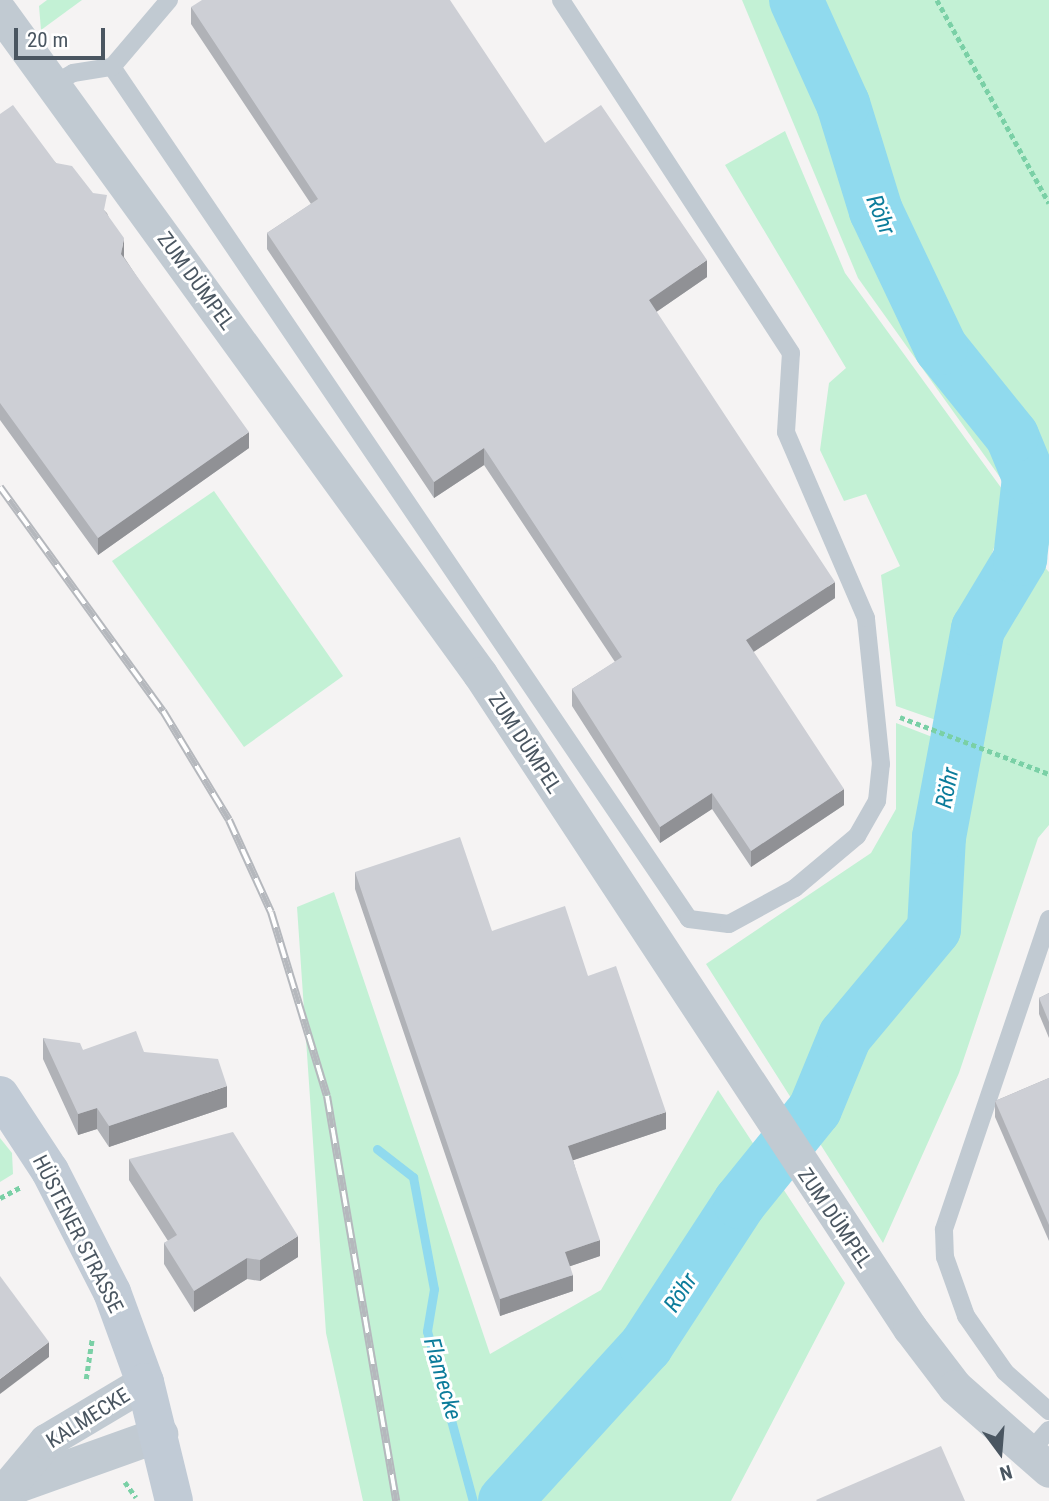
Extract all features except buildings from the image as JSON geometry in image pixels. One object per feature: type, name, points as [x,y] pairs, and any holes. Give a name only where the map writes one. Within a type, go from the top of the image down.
[{"type":"main road","name":"HÜSTENER STRASSE","points":[[0,1095],[50,1171],[112,1292],[145,1382],[160,1434],[174,1501]]},
{"type":"street","name":"ZUM DÜMPEL","points":[[0,12],[480,674],[824,1203],[955,1387],[1042,1452]]},
{"type":"street","name":"KALMECKE","points":[[3,1493],[46,1441],[145,1382]]},
{"type":"street","name":"KALMECKE","points":[[3,1493],[160,1434]]},
{"type":"lane","points":[[54,84],[73,73],[111,68],[169,0]]},
{"type":"lane","points":[[111,68],[689,919],[729,924],[796,888],[857,836],[877,801],[881,764],[866,618],[786,432],[791,353],[561,0]]},
{"type":"lane","points":[[1049,919],[944,1230],[945,1257],[966,1316],[1005,1372],[1049,1412]]},
{"type":"path","points":[[937,0],[1049,203]]},
{"type":"path","points":[[899,716],[1049,774]]},
{"type":"path","points":[[23,1186],[29,1198]]},
{"type":"path","points":[[89,1327],[86,1379],[97,1410]]},
{"type":"path","points":[[111,1451],[138,1501]]},
{"type":"green space","points":[[47,0],[82,0],[41,30],[39,6]]},
{"type":"green space","points":[[742,0],[1049,0],[1049,546],[858,278]]},
{"type":"green space","points":[[785,131],[845,273],[1010,500],[936,720],[896,706],[881,575],[900,566],[866,494],[844,501],[820,450],[829,383],[846,368],[725,165]]},
{"type":"green space","points":[[214,491],[343,676],[244,747],[112,561]]},
{"type":"green space","points":[[1014,534],[1049,572],[1049,825],[1038,838],[959,1073],[883,1243],[706,964],[871,853],[896,809],[896,723],[948,743]]},
{"type":"green space","points":[[334,892],[490,1354],[601,1290],[718,1090],[845,1283],[731,1501],[363,1501],[326,1333],[297,907]]},
{"type":"green space","points":[[0,1138],[12,1153],[13,1174],[0,1182]]},
{"type":"waterway","name":"Röhr","points":[[505,1501],[646,1346],[740,1202],[815,1109],[845,1036],[934,929],[939,837],[978,629],[1020,559],[1029,477],[1012,436],[941,348],[876,211],[843,104],[796,0]]},
{"type":"waterway","name":"Flamecke","points":[[377,1149],[413,1177],[434,1289],[427,1331],[473,1501]]},
{"type":"railway","points":[[0,487],[163,711],[229,820],[271,912],[327,1096],[396,1501]]}]
